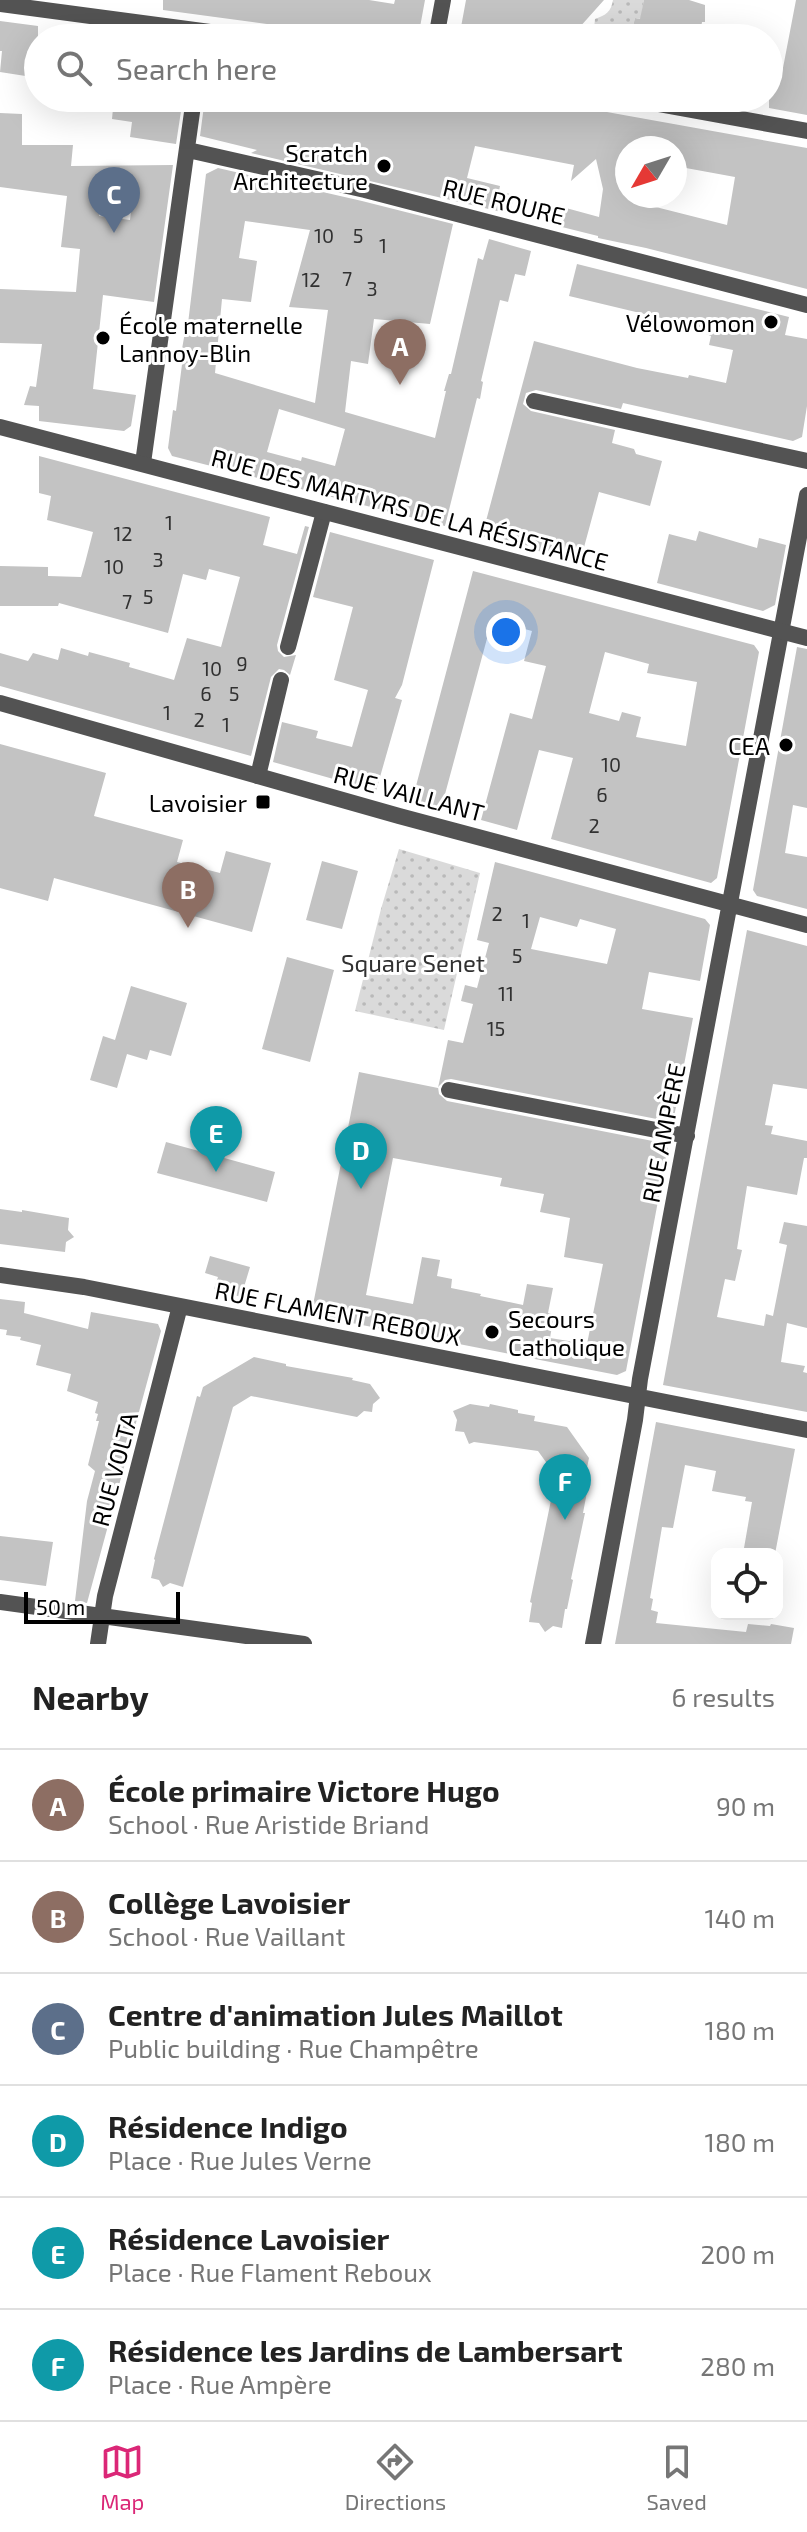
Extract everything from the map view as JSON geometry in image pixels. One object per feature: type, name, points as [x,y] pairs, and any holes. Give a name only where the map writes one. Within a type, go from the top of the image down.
[{"type":"street","points":[[439,24],[443,0]]},
{"type":"street","points":[[0,4],[33,4],[145,24]]},
{"type":"street","points":[[143,463],[192,112]]},
{"type":"street","points":[[702,112],[807,131]]},
{"type":"street","name":"RUE ROURE","points":[[188,150],[377,193],[807,305]]},
{"type":"street","points":[[534,401],[807,461]]},
{"type":"street","name":"RUE DES MARTYRS DE LA RÉSISTANCE","points":[[0,427],[807,638]]},
{"type":"street","name":"RUE AMPÈRE","points":[[593,1644],[807,495]]},
{"type":"street","points":[[288,647],[324,512]]},
{"type":"street","points":[[258,776],[281,680]]},
{"type":"street","name":"RUE VAILLANT","points":[[0,703],[807,925]]},
{"type":"street","points":[[449,1090],[687,1136]]},
{"type":"street","name":"RUE FLAMENT REBOUX","points":[[0,1275],[84,1287],[807,1430]]},
{"type":"street","name":"RUE VOLTA","points":[[98,1644],[105,1596],[180,1306]]},
{"type":"street","points":[[0,1602],[304,1644]]},
{"type":"green space","points":[[613,0],[644,0],[641,19],[635,18],[634,24],[594,24],[595,19],[611,7]]},
{"type":"green space","name":"Square Senet","points":[[399,849],[480,873],[444,1030],[355,1011]]},
{"type":"building","points":[[163,0],[369,0],[394,4],[395,0],[425,0],[421,24],[266,24],[163,10]]},
{"type":"building","points":[[466,0],[604,0],[583,24],[462,24]]},
{"type":"building","points":[[644,0],[689,0],[705,5],[705,22],[702,24],[634,24],[635,18],[640,19]]},
{"type":"building","points":[[796,0],[807,0],[807,115],[783,111],[783,68]]},
{"type":"building","points":[[0,21],[24,24],[24,76],[0,72]]},
{"type":"building","points":[[113,112],[181,112],[176,144],[130,137],[132,122],[112,119]]},
{"type":"building","points":[[203,112],[607,112],[807,148],[807,289],[562,227],[566,208],[599,217],[603,189],[596,159],[571,181],[574,165],[475,146],[467,178],[500,186],[499,191],[514,195],[510,214],[251,153],[257,150],[200,136]]},
{"type":"building","points":[[0,113],[22,114],[22,145],[73,145],[71,166],[173,165],[154,302],[103,295],[93,389],[136,395],[131,426],[124,431],[39,421],[39,406],[24,405],[30,386],[36,387],[42,344],[0,343],[0,289],[76,292],[80,249],[61,247],[67,196],[0,187]],"holes":[[[102,183],[134,187],[130,220],[99,216]]]},
{"type":"building","points":[[218,168],[453,224],[430,324],[374,319],[368,364],[351,361],[345,412],[435,438],[478,258],[483,260],[489,239],[531,251],[525,276],[515,274],[508,302],[500,300],[481,381],[480,399],[477,398],[445,526],[172,456],[168,448],[187,332],[206,174]],"holes":[[[245,221],[310,230],[289,307],[328,310],[315,403],[215,373],[222,299],[251,302],[257,261],[239,258]],[[279,409],[345,429],[335,466],[267,452]]]},
{"type":"building","points":[[577,264],[789,317],[785,335],[807,339],[807,406],[802,437],[793,441],[623,403],[621,409],[536,390],[526,393],[523,404],[531,411],[615,430],[612,443],[662,461],[650,506],[599,492],[580,562],[482,536],[534,341],[637,368],[726,383],[733,350],[709,345],[711,336],[706,334],[707,329],[569,296]]},
{"type":"building","points":[[39,456],[270,517],[263,545],[297,554],[305,526],[309,527],[277,645],[284,657],[296,655],[290,675],[279,669],[271,677],[251,756],[0,686],[0,653],[28,661],[33,653],[58,660],[61,648],[130,663],[129,667],[174,680],[187,638],[221,647],[240,577],[209,569],[206,580],[183,574],[168,633],[59,603],[58,606],[0,606],[0,566],[48,567],[48,576],[81,577],[85,563],[93,532],[47,520],[51,496],[39,493]]},
{"type":"building","points":[[699,531],[757,548],[759,538],[786,545],[775,605],[763,611],[657,583],[669,534],[696,541]]},
{"type":"building","points":[[330,532],[434,560],[402,685],[395,698],[402,700],[376,791],[273,762],[282,722],[318,731],[316,738],[352,747],[368,690],[334,680],[353,607],[313,597]]},
{"type":"building","points":[[473,571],[754,645],[759,652],[717,878],[711,883],[551,839],[573,758],[539,750],[517,830],[481,820],[510,713],[532,719],[546,666],[524,661],[532,631],[492,620],[441,809],[412,801]],"holes":[[[605,652],[649,664],[647,673],[697,682],[686,746],[636,737],[641,717],[622,712],[619,721],[589,713]]]},
{"type":"building","points":[[797,647],[807,649],[807,808],[793,805],[785,853],[807,857],[807,909],[757,896],[753,890]]},
{"type":"building","points":[[0,744],[106,773],[94,816],[183,840],[177,862],[220,873],[226,851],[271,863],[252,932],[54,878],[48,901],[0,888]]},
{"type":"building","points":[[322,861],[358,871],[342,929],[306,920]]},
{"type":"building","points":[[495,862],[705,919],[710,925],[700,981],[649,972],[642,1009],[693,1018],[674,1117],[667,1121],[445,1080],[438,1087],[448,1040],[463,1043],[473,1004],[461,1001],[465,985],[477,988],[489,943],[477,940]],"holes":[[[540,917],[577,927],[580,919],[616,929],[607,964],[531,949]]]},
{"type":"building","points":[[747,930],[807,946],[807,1089],[773,1084],[765,1125],[773,1126],[771,1134],[807,1141],[807,1158],[804,1158],[797,1195],[747,1186],[737,1249],[742,1250],[735,1281],[725,1279],[717,1317],[764,1326],[766,1314],[773,1316],[787,1245],[779,1243],[784,1222],[807,1226],[807,1328],[787,1323],[781,1362],[805,1366],[807,1412],[663,1385]]},
{"type":"building","points":[[287,957],[334,970],[310,1062],[262,1049]]},
{"type":"building","points":[[131,986],[187,1003],[171,1056],[150,1050],[147,1060],[127,1054],[117,1088],[90,1080],[103,1036],[115,1040]]},
{"type":"building","points":[[359,1072],[438,1088],[439,1094],[447,1101],[663,1143],[668,1148],[626,1371],[617,1375],[316,1316],[312,1310]],"holes":[[[393,1158],[502,1178],[500,1186],[544,1194],[540,1212],[570,1218],[564,1257],[603,1264],[587,1344],[550,1338],[554,1314],[548,1313],[553,1288],[527,1284],[523,1305],[480,1296],[451,1288],[452,1279],[437,1276],[440,1260],[422,1257],[413,1304],[366,1295]]]},
{"type":"building","points":[[166,1142],[275,1172],[267,1202],[157,1173]]},
{"type":"building","points":[[0,1209],[69,1218],[68,1230],[74,1237],[66,1242],[65,1252],[0,1244]]},
{"type":"building","points":[[210,1256],[250,1267],[241,1297],[214,1289],[218,1277],[205,1273]]},
{"type":"building","points":[[0,1299],[25,1302],[24,1313],[88,1329],[91,1312],[158,1324],[161,1331],[87,1603],[75,1601],[87,1501],[95,1471],[88,1465],[99,1421],[96,1421],[98,1414],[95,1413],[98,1402],[67,1391],[71,1374],[36,1365],[41,1345],[6,1335],[7,1330],[0,1329]]},
{"type":"building","points":[[254,1357],[353,1378],[370,1384],[380,1398],[373,1404],[372,1412],[364,1411],[357,1417],[251,1396],[233,1407],[183,1587],[170,1583],[163,1587],[159,1580],[151,1578],[154,1559],[197,1396],[200,1397],[203,1387]]},
{"type":"building","points":[[470,1404],[489,1407],[490,1404],[518,1410],[518,1413],[535,1416],[534,1421],[567,1427],[589,1458],[582,1492],[587,1492],[585,1513],[562,1628],[553,1626],[545,1632],[539,1623],[529,1622],[530,1602],[556,1476],[538,1451],[474,1442],[469,1444],[464,1432],[455,1431],[457,1420],[453,1411]]},
{"type":"building","points":[[656,1422],[795,1449],[776,1548],[744,1548],[752,1502],[745,1501],[746,1497],[712,1491],[716,1471],[685,1465],[673,1528],[662,1527],[650,1598],[653,1599],[651,1610],[658,1612],[656,1623],[746,1632],[748,1624],[771,1624],[794,1628],[791,1644],[615,1644]]},
{"type":"building","points":[[0,1536],[53,1542],[46,1586],[0,1580]]},
{"type":"place","name":"Scratch Architecture","points":[[384,166]]},
{"type":"place","name":"Centre d'animation Jules Maillot","points":[[114,233]]},
{"type":"place","name":"Vélowomon","points":[[771,322]]},
{"type":"place","name":"École maternelle Lannoy-Blin","points":[[103,338]]},
{"type":"place","name":"École primaire Victore Hugo","points":[[400,385]]},
{"type":"place","name":"CEA","points":[[786,745]]},
{"type":"place","name":"Lavoisier","points":[[263,802]]},
{"type":"place","name":"Collège Lavoisier","points":[[188,928]]},
{"type":"place","name":"Résidence Lavoisier","points":[[216,1172]]},
{"type":"place","name":"Résidence Indigo","points":[[361,1189]]},
{"type":"place","name":"Secours Catholique","points":[[492,1332]]},
{"type":"place","name":"Résidence les Jardins de Lambersart","points":[[565,1520]]}]
